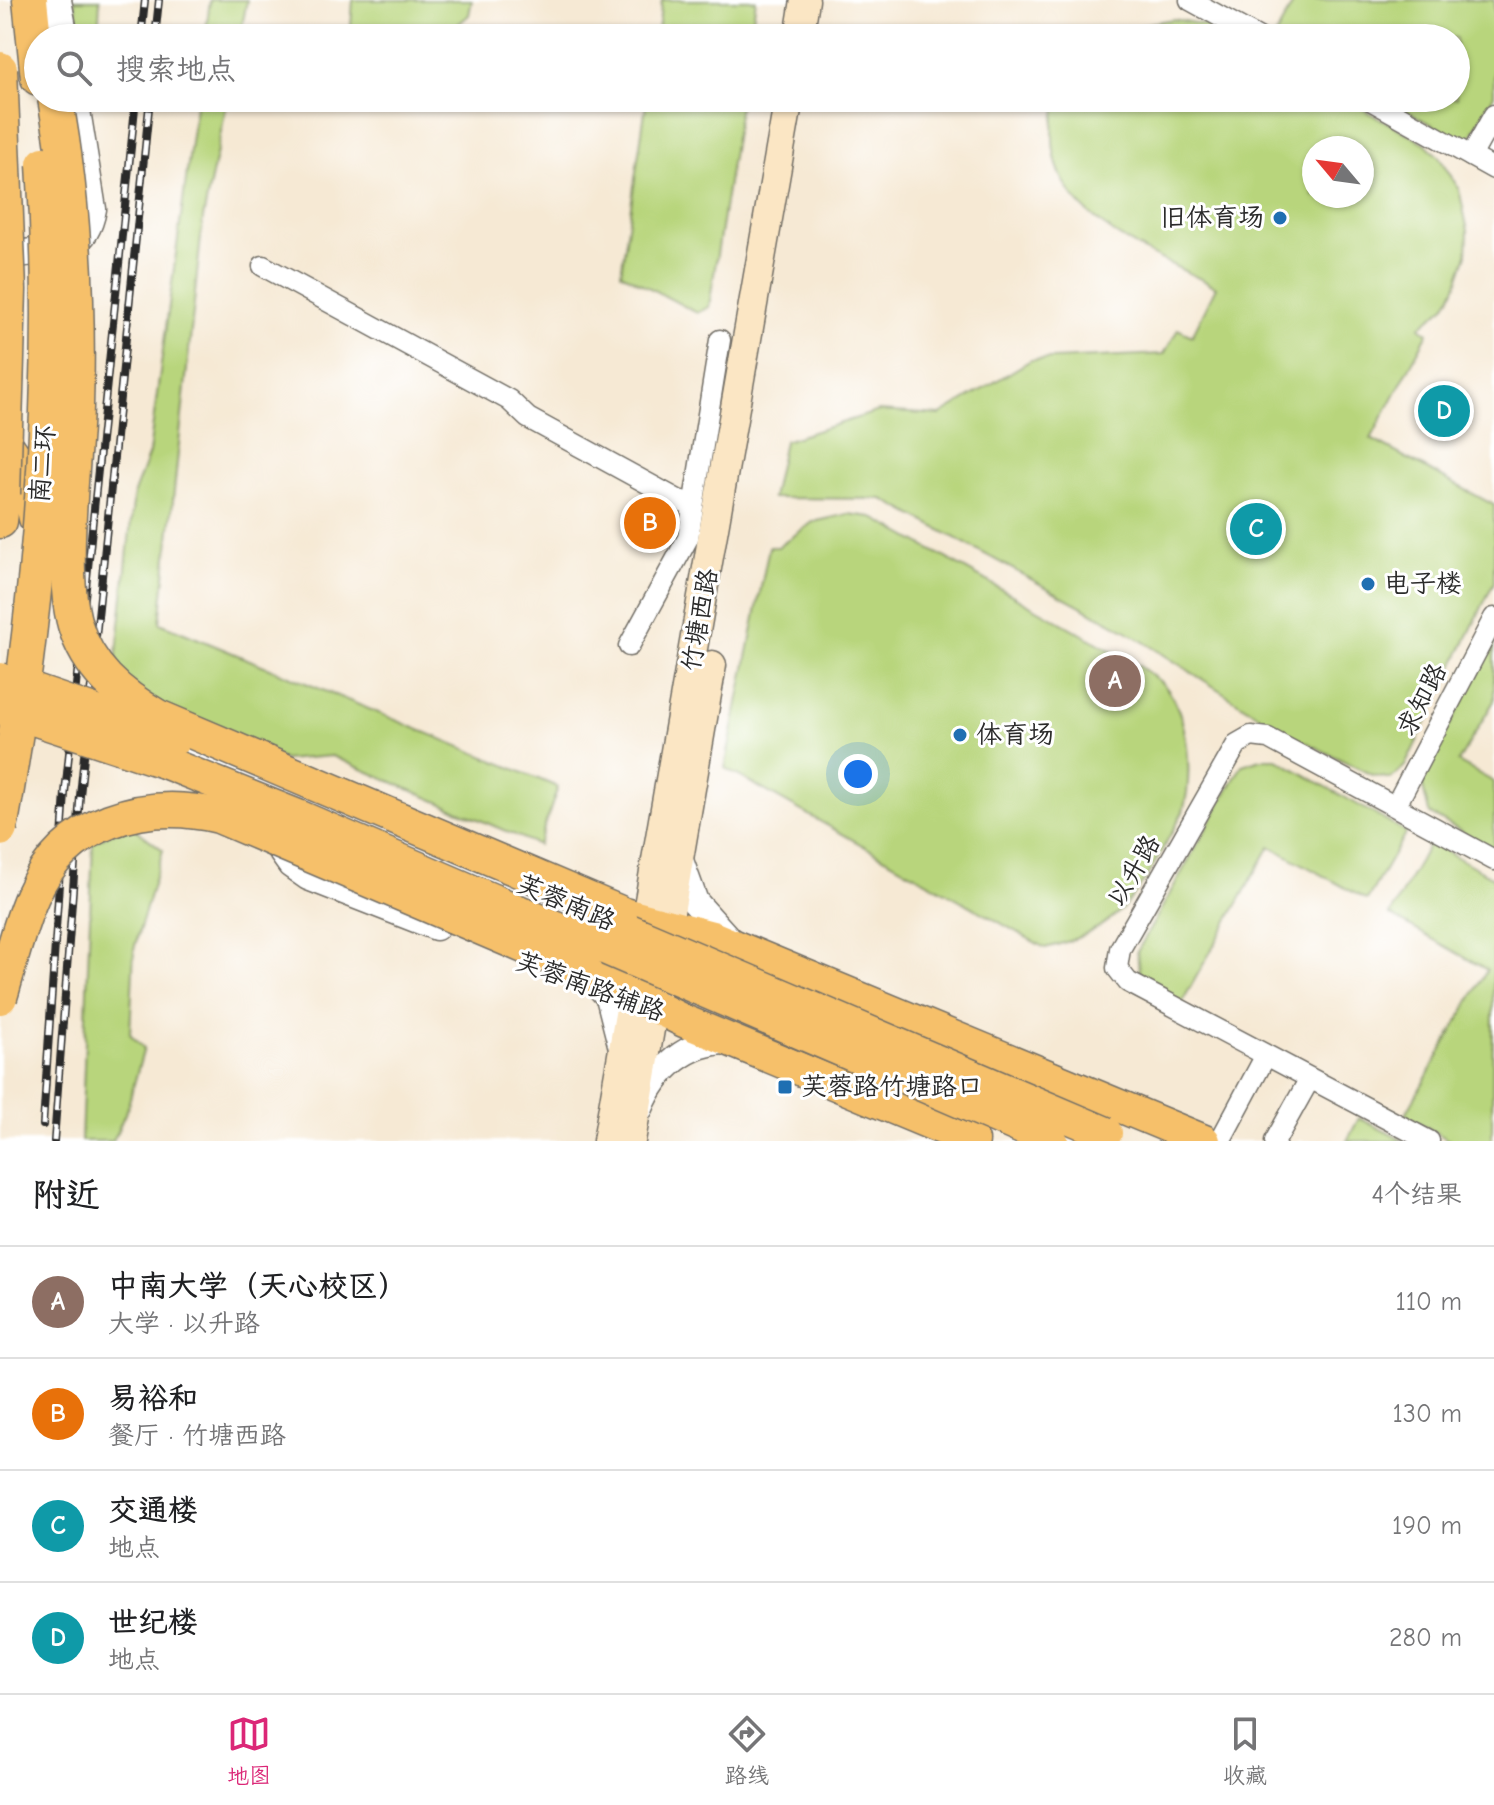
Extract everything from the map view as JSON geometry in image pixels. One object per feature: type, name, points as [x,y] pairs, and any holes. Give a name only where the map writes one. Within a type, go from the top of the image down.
[{"type":"highway","points":[[33,0],[40,24]]},
{"type":"highway","points":[[33,0],[35,24]]},
{"type":"highway","points":[[0,69],[8,355],[2,507]]},
{"type":"highway","name":"南二环","points":[[0,829],[10,770],[37,540],[49,399],[45,187],[40,112]]},
{"type":"highway","points":[[57,112],[68,189],[76,285],[77,391],[69,603],[88,656],[104,678],[158,717],[648,919]]},
{"type":"highway","points":[[0,436],[27,476],[35,510],[37,540]]},
{"type":"highway","points":[[0,997],[32,896],[47,868],[66,847],[108,820],[162,808],[219,816],[585,972]]},
{"type":"main road","points":[[801,24],[805,0]]},
{"type":"main road","points":[[817,24],[821,0]]},
{"type":"main road","name":"竹塘西路","points":[[668,850],[692,670],[787,112]]},
{"type":"main road","name":"竹塘西路","points":[[633,1130],[638,997],[648,919],[668,850],[802,112]]},
{"type":"main road","name":"芙蓉南路","points":[[0,679],[136,724],[289,783],[1116,1137]]},
{"type":"main road","name":"芙蓉南路","points":[[0,708],[151,758],[298,816],[1052,1141]]},
{"type":"main road","points":[[648,919],[712,937],[1204,1141]]},
{"type":"main road","points":[[585,972],[684,1021],[970,1140]]},
{"type":"main road","name":"竹塘西路","points":[[607,1141],[622,1048],[638,997]]},
{"type":"street","points":[[58,0],[62,24]]},
{"type":"street","points":[[1190,0],[1234,24]]},
{"type":"street","points":[[0,259],[16,252],[54,252],[81,240],[90,224],[93,209],[77,112]]},
{"type":"street","points":[[1392,112],[1494,169]]},
{"type":"street","points":[[1471,156],[1494,115]]},
{"type":"street","points":[[263,266],[509,400],[528,418],[678,500],[693,504]]},
{"type":"street","points":[[629,646],[688,538],[720,340]]},
{"type":"street","name":"求知路","points":[[1396,805],[1494,618]]},
{"type":"street","name":"芙蓉南路辅路","points":[[638,997],[588,932],[125,734],[257,779],[591,922],[648,919]]},
{"type":"street","name":"以升路","points":[[1429,1141],[1128,982],[1117,968],[1120,949],[1237,744],[1251,736],[1268,738],[1494,860]]},
{"type":"street","name":"芙蓉南路辅路","points":[[257,779],[336,778],[648,919]]},
{"type":"street","name":"芙蓉南路辅路","points":[[230,779],[291,865],[308,877],[638,997]]},
{"type":"street","points":[[668,850],[704,916],[728,940],[748,952]]},
{"type":"street","points":[[633,1130],[645,1095],[669,1063],[704,1044],[732,1041]]},
{"type":"street","points":[[1220,1141],[1265,1057]]},
{"type":"street","points":[[1275,1141],[1309,1080]]},
{"type":"green space","points":[[74,0],[100,0],[99,24],[79,24]]},
{"type":"green space","points":[[210,0],[247,0],[243,24],[207,24]]},
{"type":"green space","points":[[353,0],[472,0],[469,15],[458,24],[351,24]]},
{"type":"green space","points":[[662,0],[756,0],[752,24],[659,24]]},
{"type":"green space","points":[[1295,0],[1494,0],[1494,95],[1467,144],[1409,112],[1470,112],[1470,24],[1282,24]]},
{"type":"green space","points":[[1173,19],[1200,24],[1145,24]]},
{"type":"green space","points":[[195,112],[225,112],[203,218],[160,623],[558,787],[538,845],[332,756],[284,760],[174,715],[115,671],[134,493],[149,453]]},
{"type":"green space","points":[[645,112],[739,112],[709,307],[697,313],[621,273]]},
{"type":"green space","points":[[1057,112],[1369,112],[1425,143],[1439,157],[1459,189],[1468,231],[1467,254],[1455,289],[1445,306],[1420,327],[1428,333],[1371,439],[1494,505],[1494,582],[1405,766],[1391,779],[1372,775],[1285,732],[1125,630],[883,499],[772,498],[784,441],[879,411],[940,415],[1031,360],[1164,354],[1178,329],[1192,336],[1216,287],[1123,238],[1095,219],[1073,196],[1058,169],[1053,137]]},
{"type":"green space","name":"体育场","points":[[848,514],[872,517],[1139,666],[1164,685],[1173,698],[1187,747],[1188,781],[1183,812],[1131,899],[1097,929],[1074,940],[1045,948],[725,768],[769,547],[778,547],[813,522]]},
{"type":"green space","points":[[1494,645],[1494,701],[1458,762],[1494,782],[1494,850],[1429,813],[1422,783],[1427,766]]},
{"type":"green space","points":[[1261,759],[1277,759],[1406,832],[1367,900],[1270,846],[1181,1004],[1140,981],[1137,952],[1242,765]]},
{"type":"green space","points":[[130,825],[163,850],[134,949],[130,1034],[144,1048],[127,1109],[113,1141],[81,1141],[93,842]]},
{"type":"green space","points":[[1430,842],[1494,878],[1492,1141],[1451,1141],[1405,1115],[1487,970],[1390,915]]},
{"type":"green space","points":[[1359,1118],[1404,1141],[1347,1141]]},
{"type":"railway","points":[[142,24],[145,0]]},
{"type":"railway","points":[[156,24],[159,0]]},
{"type":"railway","points":[[43,1125],[65,793],[135,112]]},
{"type":"railway","points":[[54,1141],[80,796],[149,112]]},
{"type":"place","name":"旧体育场","points":[[1280,218]]},
{"type":"place","name":"世纪楼","points":[[1444,411]]},
{"type":"place","name":"易裕和","points":[[650,523]]},
{"type":"place","name":"交通楼","points":[[1256,529]]},
{"type":"place","name":"电子楼","points":[[1368,584]]},
{"type":"place","name":"中南大学（天心校区）","points":[[1115,681]]},
{"type":"place","name":"体育场","points":[[960,735]]},
{"type":"place","name":"芙蓉路竹塘路口","points":[[785,1087]]}]
